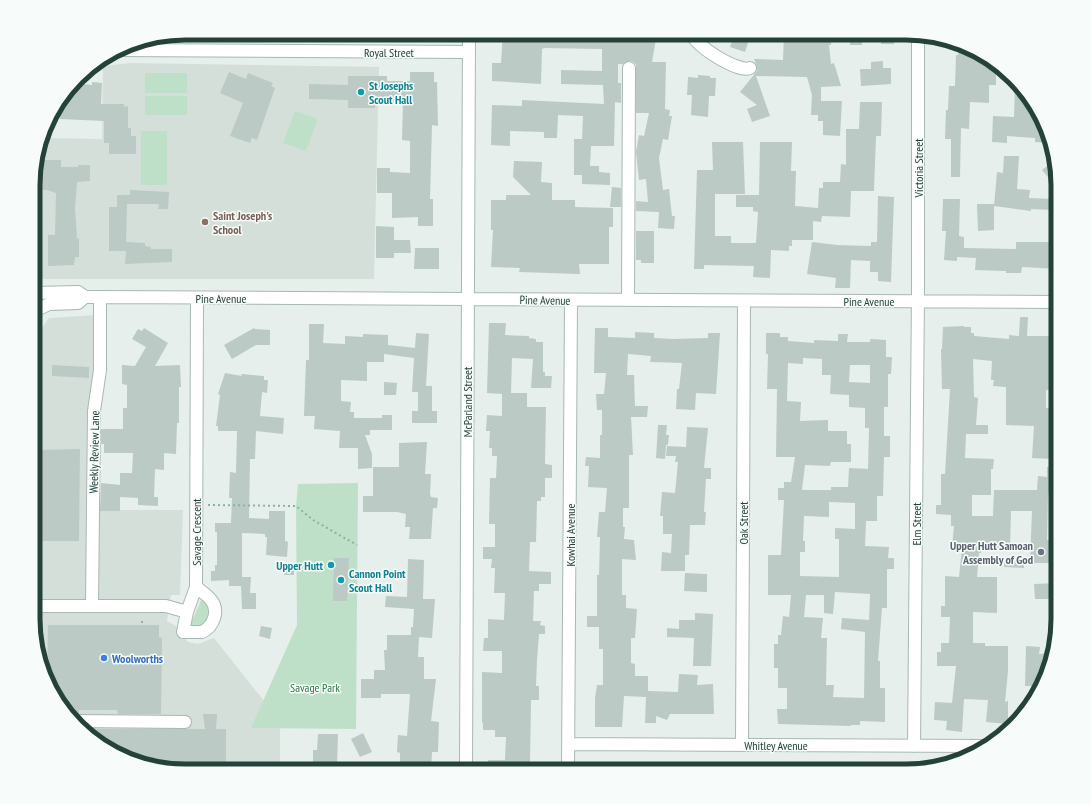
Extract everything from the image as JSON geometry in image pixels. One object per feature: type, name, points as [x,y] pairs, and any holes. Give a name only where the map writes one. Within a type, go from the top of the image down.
[{"type":"street","name":"McParland Street","points":[[466,764],[469,40]]},
{"type":"street","points":[[695,40],[700,46],[738,68],[746,70],[750,68]]},
{"type":"street","name":"Victoria Street","points":[[918,40],[918,302]]},
{"type":"street","name":"Royal Street","points":[[132,50],[469,52]]},
{"type":"street","points":[[628,300],[630,68]]},
{"type":"street","name":"Pine Avenue","points":[[40,293],[78,292],[85,297],[1051,302]]},
{"type":"street","points":[[40,308],[49,304],[78,303],[85,297]]},
{"type":"street","name":"Weekly Review Lane","points":[[92,606],[91,547],[94,411],[100,370],[100,297]]},
{"type":"street","name":"Savage Crescent","points":[[196,587],[214,604],[215,611],[212,624],[202,632],[183,632],[187,612],[196,587],[197,298]]},
{"type":"street","name":"Kowhai Avenue","points":[[568,764],[571,300]]},
{"type":"street","name":"Oak Street","points":[[742,745],[744,301]]},
{"type":"street","name":"Elm Street","points":[[914,746],[918,302]]},
{"type":"street","points":[[40,606],[166,606],[187,612]]},
{"type":"street","points":[[81,721],[185,722]]},
{"type":"street","name":"Whitley Avenue","points":[[568,744],[977,746]]},
{"type":"path","points":[[196,505],[296,506],[313,520],[357,545]]},
{"type":"shaded area","name":"Saint Joseph's School","points":[[131,63],[379,67],[374,279],[40,279],[40,175],[45,147],[48,138],[102,139],[103,66]]},
{"type":"shaded area","points":[[96,315],[95,381],[88,403],[88,510],[183,510],[180,595],[171,595],[167,621],[176,626],[188,642],[198,644],[214,638],[264,701],[252,727],[280,728],[280,764],[175,764],[147,759],[129,753],[104,740],[82,722],[59,692],[45,657],[40,629],[40,330],[49,318]]},
{"type":"green space","points":[[145,73],[187,73],[187,93],[145,93]]},
{"type":"green space","points":[[145,96],[187,96],[187,115],[145,115]]},
{"type":"green space","points":[[295,111],[318,119],[306,151],[283,143]]},
{"type":"green space","points":[[141,131],[167,131],[167,185],[141,185]]},
{"type":"green space","name":"Savage Park","points":[[358,483],[356,729],[251,728],[297,625],[296,506],[298,484]]},
{"type":"green space","points":[[202,598],[212,612],[204,627],[189,628]]},
{"type":"building","points":[[503,40],[656,40],[652,62],[666,62],[665,109],[670,110],[669,116],[672,116],[668,140],[663,139],[659,158],[663,190],[669,189],[672,216],[675,216],[674,229],[658,228],[659,212],[636,211],[636,201],[648,202],[646,179],[639,180],[636,152],[639,135],[644,136],[649,113],[636,113],[636,64],[629,61],[623,64],[618,64],[618,83],[621,83],[621,103],[615,102],[614,146],[591,146],[590,166],[599,166],[599,172],[610,173],[610,185],[582,184],[582,175],[574,175],[574,139],[582,139],[583,116],[558,115],[557,138],[544,138],[544,132],[510,131],[510,146],[491,145],[492,105],[522,106],[522,100],[604,104],[603,85],[561,84],[561,70],[602,71],[602,49],[542,49],[541,84],[492,81],[492,63],[501,63]]},
{"type":"building","points":[[732,40],[749,40],[745,52],[730,47]]},
{"type":"building","points":[[784,40],[862,40],[862,45],[850,45],[850,42],[831,42],[831,45],[829,45],[831,64],[834,63],[841,86],[821,87],[821,101],[842,101],[840,136],[823,135],[823,121],[818,121],[818,115],[811,115],[812,95],[807,77],[756,76],[770,116],[752,122],[747,109],[757,105],[740,92],[757,71],[754,59],[783,60]]},
{"type":"building","points":[[881,40],[894,40],[894,44],[881,44]]},
{"type":"building","points":[[958,50],[987,64],[996,72],[996,85],[989,85],[989,103],[970,102],[969,129],[961,128],[960,177],[951,177],[951,139],[945,139],[946,110],[948,110],[949,86],[955,86],[956,55],[958,55]]},
{"type":"building","points":[[883,61],[883,68],[891,68],[891,84],[861,86],[860,69],[871,69],[871,62]]},
{"type":"building","points":[[229,72],[246,79],[248,73],[273,83],[271,86],[275,88],[257,140],[252,138],[250,143],[230,136],[243,103],[220,93]]},
{"type":"building","points":[[410,72],[434,72],[434,82],[437,82],[438,126],[432,125],[430,199],[433,199],[433,226],[418,226],[418,217],[392,218],[392,193],[377,193],[377,168],[390,168],[390,172],[410,173],[410,141],[402,140],[403,102],[375,101],[375,108],[348,108],[348,100],[309,99],[309,84],[348,85],[348,76],[387,76],[387,81],[410,81]]},
{"type":"building","points":[[698,75],[716,78],[715,96],[709,96],[708,117],[691,115],[692,95],[687,95],[688,77],[698,78]]},
{"type":"building","points":[[92,82],[102,83],[101,104],[124,104],[124,107],[128,106],[128,128],[131,128],[131,136],[136,136],[136,154],[109,154],[109,143],[104,143],[104,121],[60,119],[60,110],[81,84],[92,85]]},
{"type":"building","points":[[1015,89],[1032,112],[1045,143],[1035,142],[1035,138],[1007,136],[1007,143],[992,142],[993,116],[1014,117]]},
{"type":"building","points":[[860,102],[882,102],[881,136],[876,136],[874,191],[851,191],[850,217],[822,216],[821,222],[813,221],[813,240],[792,240],[792,246],[789,246],[789,251],[771,250],[770,278],[753,277],[754,266],[704,265],[704,269],[694,269],[697,170],[713,170],[712,142],[743,142],[745,194],[715,194],[715,236],[731,236],[731,243],[756,243],[758,212],[753,211],[753,207],[736,207],[736,195],[759,195],[760,142],[792,142],[791,171],[796,171],[795,206],[818,208],[819,188],[823,188],[823,182],[840,182],[841,164],[846,165],[846,129],[859,129]]},
{"type":"building","points":[[1004,156],[1019,156],[1017,189],[1030,190],[1029,198],[1051,199],[1051,210],[1031,209],[1031,211],[994,206],[997,172],[1003,173]]},
{"type":"building","points":[[42,160],[61,160],[61,167],[90,165],[90,181],[77,182],[75,209],[77,239],[79,238],[79,257],[75,257],[74,265],[48,266],[48,235],[55,235],[56,193],[47,190],[40,190]]},
{"type":"building","points":[[514,161],[542,162],[541,182],[552,183],[552,200],[575,200],[575,207],[613,208],[613,227],[609,227],[609,264],[579,264],[580,274],[519,272],[520,268],[491,267],[493,230],[491,230],[491,200],[506,200],[506,195],[531,195],[513,177]]},
{"type":"building","points":[[1050,164],[1051,181],[1042,170]]},
{"type":"building","points":[[612,187],[621,188],[621,207],[610,207]]},
{"type":"building","points":[[130,190],[169,192],[168,209],[158,209],[159,204],[127,204],[126,242],[145,243],[145,246],[151,247],[151,249],[172,249],[172,262],[125,264],[126,251],[109,251],[109,207],[117,207],[117,195],[130,195]]},
{"type":"building","points":[[878,196],[894,197],[891,282],[878,281],[878,272],[870,272],[870,261],[851,260],[850,288],[835,288],[836,278],[807,274],[812,242],[837,245],[871,246],[871,242],[877,242]]},
{"type":"building","points":[[943,199],[960,199],[959,236],[964,237],[964,248],[1016,249],[1016,242],[1049,242],[1049,244],[1051,244],[1051,269],[1022,267],[1021,273],[1006,273],[1006,271],[975,270],[976,258],[957,257],[957,261],[944,260],[946,231],[942,231]]},
{"type":"building","points":[[977,204],[994,204],[994,230],[978,231]]},
{"type":"building","points":[[376,226],[394,227],[394,240],[410,240],[411,253],[394,253],[394,258],[376,258]]},
{"type":"building","points":[[636,231],[654,231],[654,263],[641,263],[641,260],[636,260]]},
{"type":"building","points":[[415,248],[439,248],[439,269],[414,269]]},
{"type":"building","points":[[1020,317],[1028,317],[1027,336],[1051,336],[1051,390],[1046,390],[1046,408],[1051,408],[1051,459],[1032,458],[1034,426],[1006,425],[1006,387],[993,386],[994,380],[991,380],[992,361],[973,359],[974,397],[978,398],[976,425],[988,425],[988,434],[966,434],[965,458],[994,459],[993,469],[991,469],[991,495],[972,495],[972,516],[993,516],[994,490],[1037,490],[1038,476],[1047,477],[1047,467],[1051,467],[1051,491],[1049,491],[1048,496],[1047,540],[1049,540],[1049,563],[1030,563],[1032,511],[1011,511],[1010,549],[982,547],[981,553],[979,553],[977,577],[997,577],[997,613],[973,612],[973,643],[985,643],[985,646],[1008,646],[1008,671],[1005,702],[1008,701],[1008,723],[986,722],[988,700],[964,699],[962,732],[946,730],[947,721],[934,720],[935,702],[952,703],[956,666],[937,666],[937,652],[941,652],[941,643],[949,643],[950,617],[941,617],[941,606],[945,606],[945,576],[959,577],[962,547],[952,546],[954,526],[951,526],[951,515],[936,514],[936,505],[941,505],[941,474],[945,474],[950,389],[942,389],[941,349],[943,327],[971,327],[971,333],[974,333],[974,336],[1009,339],[1009,335],[1019,336]]},
{"type":"building","points":[[489,323],[506,323],[505,335],[529,336],[529,338],[536,339],[536,342],[543,342],[543,372],[545,372],[545,376],[552,376],[551,388],[531,388],[533,359],[512,358],[511,393],[527,393],[527,407],[546,407],[545,464],[552,465],[552,478],[545,478],[545,497],[541,497],[541,501],[537,501],[536,542],[530,542],[529,571],[551,572],[551,584],[539,584],[539,591],[534,591],[533,621],[541,621],[540,625],[545,626],[545,634],[539,634],[536,686],[539,686],[539,700],[531,700],[530,763],[513,762],[513,764],[488,764],[488,760],[505,760],[506,737],[495,737],[495,730],[483,730],[482,722],[482,672],[502,673],[502,651],[483,651],[484,638],[488,638],[488,619],[504,620],[505,593],[494,593],[495,568],[491,568],[492,559],[483,559],[483,547],[495,547],[495,524],[489,524],[490,478],[496,478],[497,456],[492,456],[492,448],[489,448],[490,431],[486,431],[487,415],[502,416],[502,394],[487,393]]},
{"type":"building","points":[[309,324],[324,324],[323,343],[345,344],[345,336],[363,337],[363,334],[388,335],[388,345],[415,348],[416,333],[429,334],[426,386],[432,386],[432,411],[437,411],[437,423],[412,423],[412,411],[418,411],[418,392],[412,392],[414,358],[384,354],[384,362],[367,362],[367,381],[341,380],[341,401],[351,402],[350,412],[354,412],[354,418],[382,418],[382,415],[392,415],[392,430],[370,430],[370,435],[365,435],[372,454],[372,468],[358,469],[358,448],[339,448],[340,431],[314,429],[315,416],[304,416],[306,360],[309,360]]},
{"type":"building","points":[[144,328],[168,343],[155,366],[180,365],[181,387],[179,387],[179,423],[177,423],[176,454],[164,453],[164,470],[155,469],[154,497],[158,497],[158,506],[138,505],[138,498],[120,497],[120,511],[100,511],[101,483],[120,485],[120,473],[132,473],[133,453],[104,453],[104,444],[101,444],[101,429],[123,429],[123,408],[127,408],[127,385],[122,384],[122,365],[135,366],[146,347],[132,339],[138,329],[142,331]]},
{"type":"building","points":[[254,328],[270,330],[270,345],[256,345],[232,359],[224,345]]},
{"type":"building","points":[[595,328],[608,328],[608,337],[635,338],[635,332],[654,333],[654,338],[708,338],[708,333],[720,333],[716,394],[696,393],[695,410],[676,409],[677,389],[679,389],[682,363],[650,362],[651,356],[628,354],[627,375],[634,375],[635,406],[648,406],[647,417],[631,417],[633,455],[629,455],[629,508],[623,508],[623,527],[625,527],[624,539],[634,540],[636,560],[622,559],[622,595],[626,595],[626,608],[637,609],[635,638],[631,638],[631,663],[635,664],[635,676],[648,676],[648,691],[678,692],[679,674],[698,675],[697,685],[713,684],[714,714],[670,714],[667,720],[656,716],[656,723],[645,723],[646,697],[624,696],[622,727],[595,727],[595,698],[597,685],[603,685],[603,649],[599,649],[599,627],[587,627],[587,616],[597,616],[597,575],[599,575],[600,537],[597,537],[599,512],[605,512],[607,488],[588,487],[589,466],[585,466],[586,457],[600,458],[600,435],[602,435],[602,410],[597,410],[596,394],[604,394],[606,373],[594,373]]},
{"type":"building","points":[[766,333],[780,333],[780,337],[788,337],[788,341],[814,343],[814,340],[838,341],[838,334],[848,334],[847,342],[870,342],[870,339],[886,340],[886,357],[892,357],[891,374],[888,374],[888,407],[884,407],[884,436],[890,436],[890,457],[884,457],[883,496],[877,496],[877,521],[866,521],[865,546],[889,547],[888,558],[894,558],[894,569],[887,569],[887,608],[882,608],[878,661],[880,661],[880,688],[885,688],[885,722],[860,721],[860,725],[851,726],[778,724],[777,709],[787,709],[787,688],[778,688],[778,668],[774,668],[774,644],[778,644],[778,635],[781,635],[783,616],[789,617],[791,595],[768,595],[768,555],[781,555],[784,500],[778,500],[778,488],[784,488],[784,482],[791,482],[795,457],[776,457],[777,389],[767,389],[768,354],[766,354]],"holes":[[[803,358],[822,359],[822,375],[831,375],[830,394],[849,395],[849,407],[865,408],[865,428],[869,428],[868,469],[849,468],[848,487],[831,487],[831,490],[802,490],[805,465],[830,466],[831,462],[851,462],[851,444],[847,444],[847,431],[828,431],[828,420],[800,421],[801,402],[787,401],[788,363],[803,364]],[[850,365],[870,365],[870,383],[849,382]],[[829,502],[855,503],[855,529],[835,528],[835,539],[839,539],[839,577],[800,576],[800,552],[805,552],[805,541],[803,541],[804,516],[829,517]],[[835,592],[870,594],[869,620],[842,618],[841,629],[865,632],[864,698],[833,697],[834,685],[826,685],[827,638],[821,638],[823,618],[804,617],[806,595],[824,595],[824,613],[833,614]]]},
{"type":"building","points":[[52,365],[89,367],[89,378],[52,376]]},
{"type":"building","points":[[225,373],[242,376],[241,374],[264,376],[264,380],[268,380],[267,393],[262,392],[260,416],[284,418],[283,434],[256,431],[255,459],[250,459],[249,518],[269,519],[269,511],[285,511],[285,541],[288,542],[287,557],[266,555],[267,537],[265,537],[265,534],[242,533],[242,577],[251,577],[250,593],[256,593],[256,609],[242,609],[241,586],[229,586],[229,580],[211,581],[211,571],[215,571],[215,565],[217,565],[217,532],[215,532],[215,523],[231,523],[232,498],[229,498],[230,472],[236,473],[237,431],[218,431],[218,426],[216,426],[220,395],[218,394]]},
{"type":"building","points":[[384,382],[397,383],[396,395],[384,395]]},
{"type":"building","points":[[658,425],[667,425],[666,435],[669,435],[668,445],[666,445],[665,459],[656,458]]},
{"type":"building","points":[[687,427],[708,428],[704,468],[711,468],[711,479],[706,479],[704,512],[706,512],[705,525],[690,525],[689,555],[685,555],[685,571],[661,571],[662,552],[671,553],[672,534],[663,534],[663,516],[660,516],[662,492],[675,493],[678,462],[675,462],[676,456],[666,456],[667,446],[686,447]]},
{"type":"building","points":[[427,442],[425,474],[431,474],[430,494],[431,497],[438,498],[437,508],[433,508],[431,539],[409,539],[410,527],[405,527],[406,514],[397,512],[363,512],[363,496],[373,496],[373,467],[399,467],[399,443]]},
{"type":"building","points":[[80,449],[79,541],[40,541],[40,450]]},
{"type":"building","name":"Cannon Point Scout Hall","points":[[334,558],[349,558],[347,601],[333,601]]},
{"type":"building","points":[[1005,558],[1024,559],[1024,568],[1004,567]]},
{"type":"building","points":[[408,559],[424,560],[423,599],[435,599],[432,638],[419,637],[418,657],[424,657],[424,679],[436,679],[431,721],[439,722],[438,752],[432,752],[431,764],[400,764],[400,753],[397,752],[398,735],[407,736],[410,694],[381,694],[381,698],[361,698],[361,679],[374,679],[374,670],[385,670],[384,650],[387,650],[387,635],[411,635],[411,627],[413,627],[414,609],[385,607],[386,596],[407,597]]},
{"type":"building","points":[[284,564],[294,564],[294,575],[284,575]]},
{"type":"building","points":[[685,573],[707,574],[707,592],[684,591]]},
{"type":"building","points":[[1051,583],[1051,599],[1035,599],[1034,584]]},
{"type":"building","points":[[695,613],[713,614],[711,666],[693,666],[694,638],[667,637],[667,628],[679,629],[679,620],[695,620]]},
{"type":"building","name":"Woolworths","points":[[48,625],[159,625],[159,637],[162,638],[161,714],[118,714],[117,710],[79,710],[79,714],[76,714],[59,692],[47,664]]},
{"type":"building","points":[[261,626],[272,628],[270,639],[259,636]]},
{"type":"building","points":[[1026,646],[1040,647],[1039,654],[1047,653],[1040,675],[1035,686],[1025,686]]},
{"type":"building","points":[[203,714],[217,714],[216,729],[226,729],[226,764],[175,764],[147,759],[112,745],[98,735],[96,729],[205,729]]},
{"type":"building","points":[[363,733],[372,752],[360,757],[351,739]]},
{"type":"building","points":[[318,734],[338,734],[337,764],[313,764],[313,750],[317,750]]},
{"type":"place","name":"St Josephs Scout Hall","points":[[361,92]]},
{"type":"place","name":"Saint Joseph's School","points":[[205,222]]},
{"type":"place","name":"Upper Hutt Samoan Assembly of God","points":[[1041,552]]},
{"type":"place","name":"Upper Hutt","points":[[331,565]]},
{"type":"place","name":"Cannon Point Scout Hall","points":[[341,580]]},
{"type":"place","name":"Woolworths","points":[[104,658]]}]
